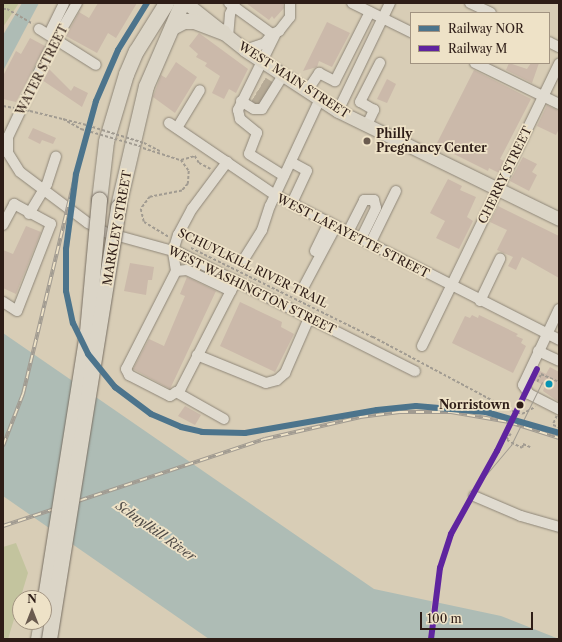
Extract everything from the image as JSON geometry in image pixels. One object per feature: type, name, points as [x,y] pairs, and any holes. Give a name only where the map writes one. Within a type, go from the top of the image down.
[{"type":"highway","name":"MARKLEY STREET","points":[[74,458],[91,305],[99,200],[106,141],[126,74],[136,51],[166,3]]},
{"type":"highway","name":"MARKLEY STREET","points":[[74,458],[118,206],[146,86],[182,3]]},
{"type":"highway","points":[[172,27],[184,21],[194,21],[226,34]]},
{"type":"highway","points":[[47,590],[74,458]]},
{"type":"highway","points":[[49,639],[74,458]]},
{"type":"main road","name":"WEST MAIN STREET","points":[[186,3],[263,63],[338,111],[559,219]]},
{"type":"street","points":[[53,36],[64,3]]},
{"type":"street","name":"WATER STREET","points":[[8,137],[53,36],[77,3]]},
{"type":"street","points":[[253,21],[275,26],[285,14],[284,3]]},
{"type":"street","points":[[245,50],[264,43],[274,34],[290,17],[290,3]]},
{"type":"street","points":[[352,3],[410,32]]},
{"type":"street","points":[[338,111],[390,3]]},
{"type":"street","points":[[470,3],[488,12]]},
{"type":"street","points":[[226,34],[232,4],[253,21],[274,34]]},
{"type":"street","points":[[336,81],[370,12]]},
{"type":"street","points":[[39,29],[53,36],[96,65]]},
{"type":"street","points":[[241,101],[258,110],[263,63],[274,34]]},
{"type":"street","points":[[550,42],[559,47]]},
{"type":"street","points":[[350,51],[363,58]]},
{"type":"street","points":[[367,125],[374,110],[360,102],[380,63]]},
{"type":"street","points":[[477,64],[559,104]]},
{"type":"street","name":"CHERRY STREET","points":[[422,346],[559,64]]},
{"type":"street","points":[[359,68],[373,76]]},
{"type":"street","points":[[307,91],[319,73],[349,88]]},
{"type":"street","points":[[239,170],[257,133],[240,119],[238,110],[241,101],[261,91],[283,76]]},
{"type":"street","name":"WEST LAFAYETTE STREET","points":[[200,90],[173,126],[275,195],[559,340]]},
{"type":"street","points":[[244,259],[262,230],[275,195],[320,99]]},
{"type":"street","name":"WEST WASHINGTON STREET","points":[[8,137],[8,153],[12,162],[43,190],[88,223],[104,232],[173,251],[415,371]]},
{"type":"street","points":[[248,154],[284,176]]},
{"type":"street","points":[[30,214],[43,190],[56,156]]},
{"type":"street","points":[[227,162],[186,218],[175,240],[173,251],[176,270],[126,369],[129,376],[170,396],[180,390],[236,281]]},
{"type":"street","points":[[291,162],[307,171],[292,203]]},
{"type":"street","points":[[365,241],[396,191]]},
{"type":"street","points":[[348,232],[364,200],[374,200],[376,208],[365,241]]},
{"type":"street","points":[[3,225],[14,204],[51,224],[17,311],[3,302]]},
{"type":"street","points":[[300,288],[332,224]]},
{"type":"street","points":[[480,301],[500,259]]},
{"type":"street","points":[[176,270],[187,270],[231,291]]},
{"type":"street","points":[[557,414],[529,394],[523,386],[538,351],[559,309]]},
{"type":"street","points":[[197,355],[266,383],[277,380],[285,373],[309,318]]},
{"type":"street","points":[[538,351],[559,361]]},
{"type":"street","points":[[176,392],[224,419]]},
{"type":"street","points":[[474,496],[521,516],[559,527]]},
{"type":"path","points":[[3,9],[7,8],[30,22]]},
{"type":"path","points":[[3,106],[59,117],[83,124],[144,143],[181,160],[195,156],[198,163],[219,172]]},
{"type":"path","points":[[59,117],[81,129],[163,153]]},
{"type":"path","name":"SCHUYLKILL RIVER TRAIL","points":[[181,160],[190,171],[186,187],[177,193],[150,197],[143,204],[141,214],[147,225],[373,337],[512,411],[522,414],[533,408],[540,408]]},
{"type":"path","points":[[537,382],[541,374],[559,382]]},
{"type":"path","points":[[557,414],[553,425],[559,428]]},
{"type":"path","points":[[511,434],[507,440],[522,448],[523,444],[530,446]]},
{"type":"green space","points":[[3,3],[19,3],[3,27]]},
{"type":"green space","points":[[16,543],[28,573],[23,590],[12,590],[12,626],[8,639],[3,639],[3,547]]},
{"type":"water","points":[[22,3],[39,3],[3,71],[3,35]]},
{"type":"water","name":"Schuylkill River","points":[[3,333],[374,589],[501,616],[559,639],[209,639],[3,496]]},
{"type":"pier","points":[[432,600],[438,601],[433,639],[428,639]]},
{"type":"building","points":[[98,3],[137,3],[116,38],[108,33],[97,53],[66,36],[79,12],[89,18]]},
{"type":"building","points":[[246,3],[283,3],[284,8],[274,19],[272,16],[269,20]]},
{"type":"building","points":[[327,22],[350,33],[332,67],[319,61],[317,67],[303,71]]},
{"type":"building","points":[[199,33],[248,69],[236,93],[229,89],[224,99],[212,93],[220,76],[205,66],[207,63],[196,57],[198,54],[189,46]]},
{"type":"building","points":[[30,38],[45,46],[16,102],[3,99],[3,76],[16,51],[21,54]]},
{"type":"building","points":[[176,62],[197,77],[175,113],[153,97],[161,75],[166,78]]},
{"type":"building","points":[[509,64],[527,69],[530,64],[539,64],[532,83],[506,70]]},
{"type":"building","points":[[48,68],[71,91],[74,86],[88,93],[82,107],[42,80]]},
{"type":"building","points":[[474,70],[531,99],[500,159],[504,161],[499,173],[489,168],[488,171],[436,145]]},
{"type":"building","points":[[387,79],[396,84],[387,103],[377,99]]},
{"type":"building","points":[[266,80],[271,83],[258,102],[253,101]]},
{"type":"building","points":[[547,105],[559,111],[559,129],[556,135],[537,126]]},
{"type":"building","points":[[33,128],[56,138],[53,144],[42,140],[40,144],[28,138]]},
{"type":"building","points":[[523,157],[537,164],[532,172],[537,175],[529,191],[510,181]]},
{"type":"building","points":[[448,179],[462,186],[460,190],[476,197],[467,217],[473,221],[459,249],[436,238],[445,221],[430,213]]},
{"type":"building","points":[[498,206],[559,236],[559,278],[522,257],[516,270],[508,266],[513,257],[497,250],[507,230],[490,222]]},
{"type":"building","points":[[26,226],[41,232],[16,294],[3,288],[3,250],[13,254]]},
{"type":"building","points":[[130,263],[154,267],[152,280],[148,280],[146,295],[124,291]]},
{"type":"building","points":[[187,277],[216,291],[170,389],[133,369],[149,339],[164,346],[185,296],[180,294]]},
{"type":"building","points":[[240,302],[282,322],[281,327],[294,334],[275,372],[220,346]]},
{"type":"building","points":[[472,315],[478,318],[479,315],[518,334],[516,336],[523,339],[521,343],[526,346],[513,373],[452,343],[465,316],[470,318]]},
{"type":"building","points":[[550,367],[559,372],[559,402],[543,391],[545,386],[533,380],[538,370],[546,374]]},
{"type":"building","points":[[185,406],[201,415],[195,425],[178,416]]},
{"type":"tunnel","points":[[263,82],[271,87]]},
{"type":"tunnel","points":[[259,89],[266,94]]},
{"type":"tunnel","points":[[254,97],[262,102]]},
{"type":"tram line","points":[[479,483],[511,445],[542,382]]},
{"type":"railway","points":[[3,446],[23,394],[76,174]]},
{"type":"railway","points":[[3,526],[265,439],[360,417],[400,412],[451,412],[509,422],[559,438]]},
{"type":"rail line","name":"NOR","points":[[147,3],[118,50],[96,101],[76,174],[66,249],[66,291],[73,323],[88,354],[115,387],[151,414],[181,427],[202,432],[245,433],[377,410],[416,406],[486,412],[559,433]]},
{"type":"rail line","name":"M","points":[[431,639],[440,568],[451,534],[497,451],[537,369]]},
{"type":"place","name":"Philly Pregnancy Center","points":[[367,141]]},
{"type":"place","name":"Norristown","points":[[520,405]]}]
